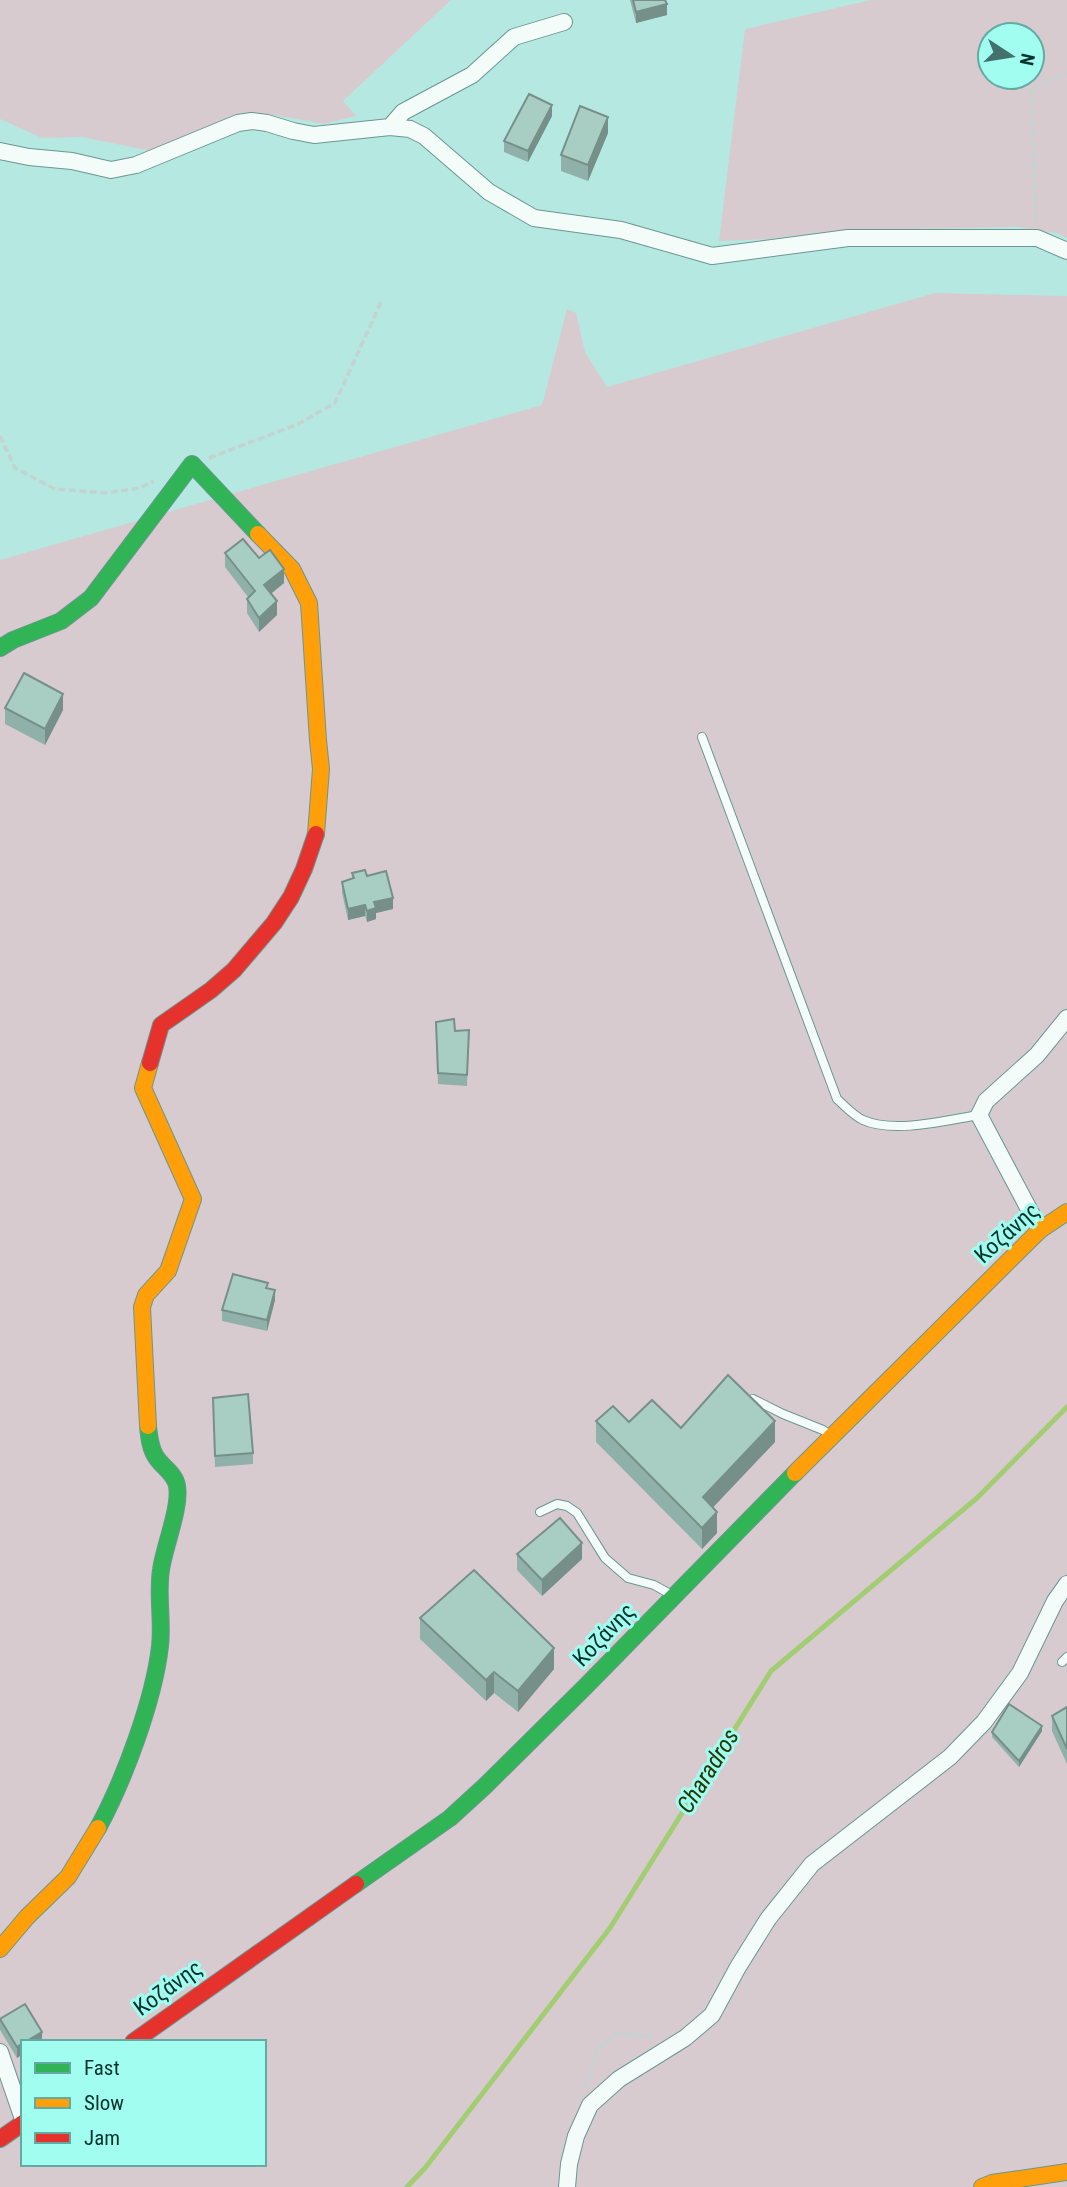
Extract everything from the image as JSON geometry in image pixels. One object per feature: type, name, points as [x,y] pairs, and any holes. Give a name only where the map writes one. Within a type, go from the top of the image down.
[{"type":"street","points":[[390,127],[402,112],[472,75],[514,37],[564,22]]},
{"type":"street","points":[[0,151],[29,158],[72,161],[111,170],[136,165],[238,123],[267,123],[314,135],[390,127],[410,129],[424,136],[489,192],[534,218],[621,230],[712,256],[848,238],[1037,238],[1067,251]]},
{"type":"street","points":[[0,648],[15,638],[55,624],[92,598],[192,464],[292,569],[309,603],[318,740],[322,754],[316,830],[300,878],[261,940],[216,989],[161,1025],[143,1088],[193,1199],[168,1271],[146,1295],[142,1307],[149,1439],[152,1452],[173,1474],[178,1489],[159,1581],[162,1621],[160,1647],[151,1691],[139,1728],[102,1821],[85,1852],[66,1878],[0,1949]]},
{"type":"street","points":[[1040,1230],[979,1115],[986,1101],[1037,1055],[1067,1018]]},
{"type":"street","name":"Κοζάνης","points":[[136,2040],[450,1818],[494,1778],[831,1436],[1040,1230],[1067,1212]]},
{"type":"street","points":[[567,2187],[576,2136],[590,2105],[619,2079],[685,2038],[712,2015],[768,1919],[812,1864],[950,1756],[984,1722],[1020,1673],[1055,1601],[1067,1584]]},
{"type":"street","points":[[0,2052],[21,2115]]},
{"type":"street","points":[[0,2139],[21,2123]]},
{"type":"street","points":[[982,2187],[992,2183],[1067,2172]]},
{"type":"lane","points":[[702,737],[837,1099],[862,1120],[887,1126],[925,1124],[979,1115]]},
{"type":"lane","points":[[753,1399],[831,1436]]},
{"type":"lane","points":[[540,1512],[557,1504],[567,1506],[577,1513],[605,1558],[628,1578],[654,1585],[674,1596]]},
{"type":"path","points":[[1037,238],[1031,88],[1067,73]]},
{"type":"path","points":[[192,464],[298,424],[335,403],[382,300]]},
{"type":"path","points":[[0,436],[15,468],[55,489],[107,493],[139,488],[160,479]]},
{"type":"shaded area","points":[[0,0],[451,0],[343,101],[356,116],[324,124],[274,115],[225,119],[151,151],[82,137],[42,138],[0,119]]},
{"type":"shaded area","points":[[871,0],[1067,0],[1067,238],[1056,233],[1018,227],[863,230],[719,241],[745,29]]},
{"type":"shaded area","points":[[935,293],[1067,296],[1067,2187],[0,2187],[0,560],[542,405],[567,309],[576,313],[585,352],[607,387]]},
{"type":"building","points":[[633,0],[665,0],[667,4],[636,12]]},
{"type":"building","points":[[529,94],[552,105],[528,151],[504,141]]},
{"type":"building","points":[[580,106],[608,117],[588,165],[561,155]]},
{"type":"building","points":[[243,539],[259,558],[270,550],[284,569],[264,585],[277,601],[259,618],[247,599],[255,591],[225,553]]},
{"type":"building","points":[[24,673],[63,694],[45,729],[5,708]]},
{"type":"building","points":[[365,870],[367,876],[386,871],[393,898],[374,902],[376,908],[367,911],[365,905],[348,909],[342,882],[354,878],[352,873]]},
{"type":"building","points":[[454,1019],[455,1031],[469,1030],[467,1075],[438,1073],[436,1022]]},
{"type":"building","points":[[233,1274],[268,1283],[266,1288],[275,1290],[267,1320],[222,1310]]},
{"type":"building","points":[[728,1375],[775,1421],[703,1497],[717,1512],[702,1528],[596,1421],[613,1406],[629,1422],[652,1400],[681,1428]]},
{"type":"building","points":[[248,1394],[253,1453],[215,1456],[213,1398]]},
{"type":"building","points":[[560,1518],[582,1543],[542,1580],[517,1554]]},
{"type":"building","points":[[474,1570],[554,1648],[518,1691],[494,1672],[486,1680],[420,1618]]},
{"type":"building","points":[[1009,1704],[1042,1726],[1019,1761],[992,1732]]},
{"type":"building","points":[[1067,1707],[1067,1749],[1052,1716]]},
{"type":"building","points":[[25,2004],[42,2032],[28,2040],[21,2040],[21,2044],[17,2047],[0,2019]]},
{"type":"waterway","name":"Charadros","points":[[407,2187],[425,2168],[610,1928],[771,1671],[977,1498],[1067,1407]]},
{"type":"traffic: fast","points":[[0,648],[61,621],[91,598],[192,464],[258,534]]},
{"type":"traffic: fast","points":[[98,1828],[118,1787],[145,1715],[160,1646],[161,1570],[178,1495],[174,1477],[152,1450],[148,1426]]},
{"type":"traffic: fast","points":[[356,1884],[450,1818],[485,1786],[795,1473]]},
{"type":"traffic: slow","points":[[258,534],[292,569],[309,603],[321,769],[316,834]]},
{"type":"traffic: slow","points":[[148,1426],[142,1307],[146,1295],[168,1271],[193,1199],[143,1088],[150,1063]]},
{"type":"traffic: slow","points":[[795,1473],[1040,1230],[1067,1212]]},
{"type":"traffic: slow","points":[[0,1949],[27,1917],[68,1877],[98,1828]]},
{"type":"traffic: slow","points":[[982,2187],[992,2183],[1067,2172]]},
{"type":"traffic: jam","points":[[150,1063],[161,1025],[211,990],[234,970],[274,923],[291,897],[316,834]]},
{"type":"traffic: jam","points":[[136,2040],[356,1884]]},
{"type":"traffic: jam","points":[[0,2139],[21,2124]]}]
